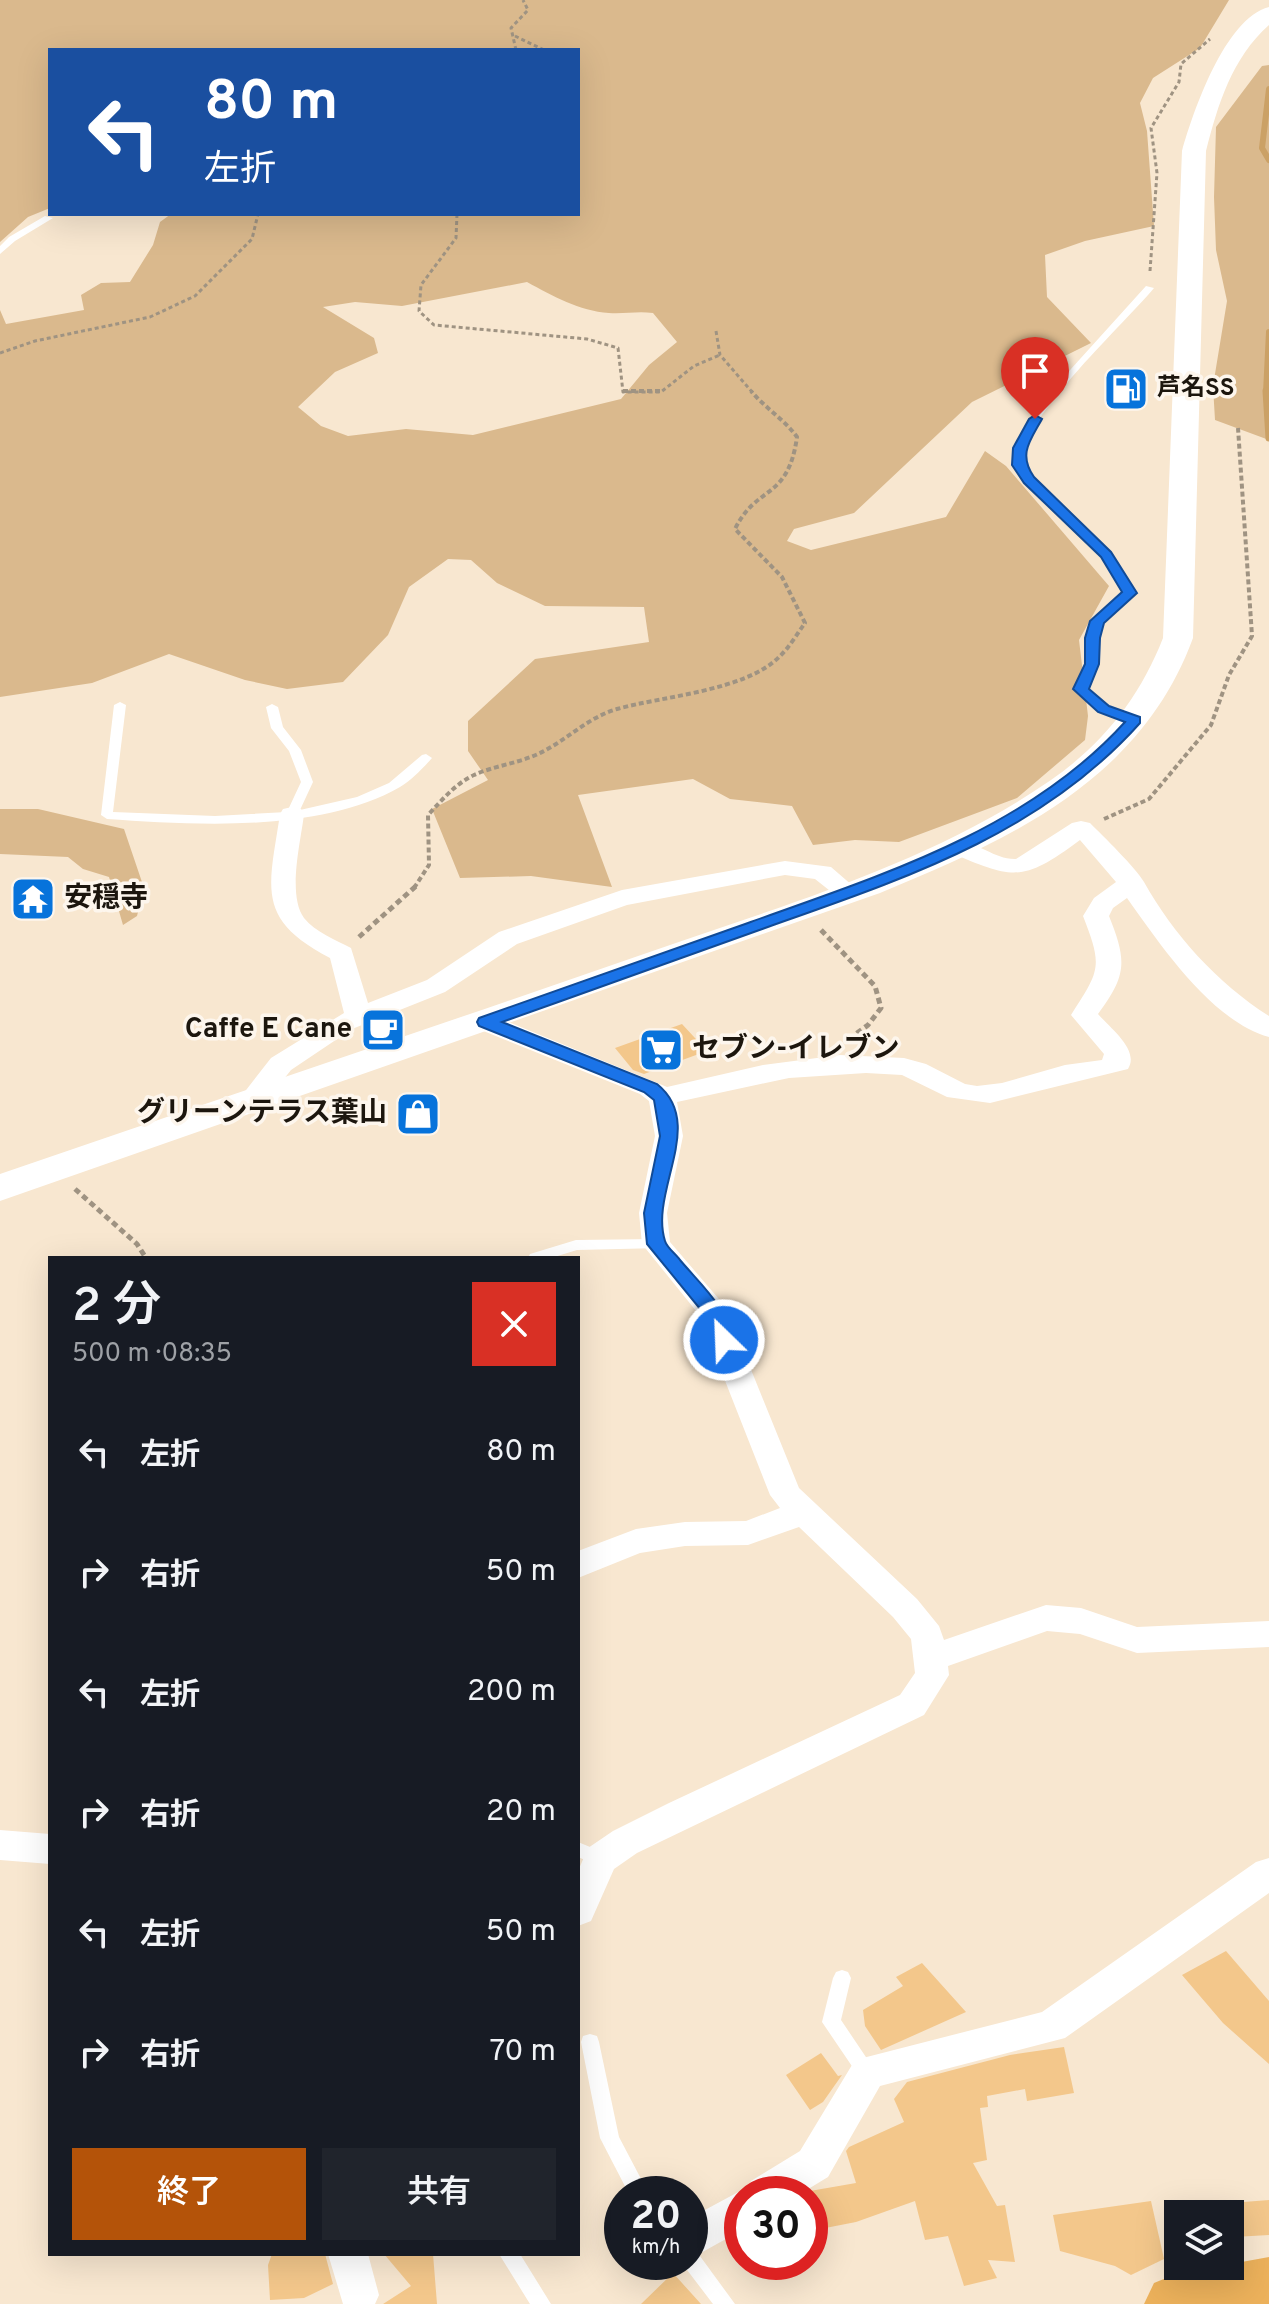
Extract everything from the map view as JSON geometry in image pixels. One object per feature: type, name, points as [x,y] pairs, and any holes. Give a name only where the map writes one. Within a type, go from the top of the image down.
[{"type":"highway","points":[[1176,2304],[1269,2287]]},
{"type":"street","points":[[2,1186],[485,1022],[848,893],[960,848],[1063,786],[1101,757],[1135,720],[1167,673],[1178,638],[1194,151],[1210,91],[1241,42],[1269,13]]},
{"type":"street","points":[[292,814],[283,889],[290,918],[314,939],[342,954],[358,1017]]},
{"type":"street","points":[[960,848],[1008,867],[1036,862],[1051,847],[1081,828],[1132,883],[1190,964],[1249,1017],[1269,1028]]},
{"type":"street","points":[[250,1103],[281,1064],[343,1023],[436,986],[508,938],[622,898],[785,868],[822,872],[848,893]]},
{"type":"street","points":[[662,1097],[725,1081],[864,1064],[909,1068],[939,1085],[966,1094],[1000,1092],[1067,1074],[1108,1069],[1118,1063],[1117,1052],[1084,1015],[1101,992],[1112,967],[1110,952],[1096,916],[1103,903],[1132,883]]},
{"type":"street","points":[[485,1022],[650,1088],[662,1097],[669,1136],[653,1213],[656,1244],[719,1319],[724,1340],[786,1495],[905,1608],[927,1635],[932,1675],[912,1705],[589,1854],[580,1900]]},
{"type":"street","points":[[580,1564],[636,1541],[685,1534],[748,1533],[804,1512]]},
{"type":"street","points":[[930,1659],[1046,1618],[1081,1621],[1137,1640],[1269,1634]]},
{"type":"street","points":[[0,1845],[48,1849]]},
{"type":"street","points":[[794,2176],[814,2164],[868,2072],[1052,2026],[1269,1873]]},
{"type":"street","points":[[349,2256],[359,2295]]},
{"type":"lane","points":[[0,251],[12,239],[48,218]]},
{"type":"lane","points":[[1135,720],[1103,709],[1081,689],[1092,664],[1092,638],[1097,621],[1130,593],[1106,555],[1029,480],[1019,465],[1020,448],[1035,419],[1149,288]]},
{"type":"lane","points":[[120,705],[107,815],[177,820],[292,814],[341,804],[395,785],[426,758]]},
{"type":"lane","points":[[272,707],[277,728],[295,750],[307,782],[292,814]]},
{"type":"lane","points":[[541,1256],[576,1245],[656,1244]]},
{"type":"lane","points":[[842,1978],[831,2022],[868,2072]]},
{"type":"lane","points":[[590,2042],[610,2138],[630,2176]]},
{"type":"lane","points":[[510,2256],[541,2304]]},
{"type":"lane","points":[[706,2280],[725,2304]]},
{"type":"path","points":[[516,48],[511,28],[528,10],[523,0]]},
{"type":"path","points":[[514,36],[540,48]]},
{"type":"path","points":[[0,353],[35,341],[150,317],[195,296],[252,239],[256,233],[258,216]]},
{"type":"path","points":[[457,216],[456,238],[421,285],[419,311],[434,325],[587,339],[618,348],[623,392],[661,392],[694,366],[720,355]]},
{"type":"path","points":[[342,954],[384,913],[421,885],[430,862],[428,815],[456,786],[475,775],[539,754],[568,738],[586,722],[614,710],[704,692],[765,668],[780,657],[805,623],[801,607],[770,560],[753,550],[735,529],[741,514],[782,483],[792,466],[797,437],[787,423],[767,410],[720,355],[716,331]]},
{"type":"path","points":[[1081,828],[1149,799],[1211,725],[1229,675],[1252,636],[1238,428]]},
{"type":"path","points":[[800,910],[854,960],[875,986],[881,1008],[868,1025],[813,1068]]},
{"type":"path","points":[[54,1170],[137,1244],[145,1256]]},
{"type":"shaded area","points":[[0,0],[1229,0],[1200,48],[1153,78],[1140,103],[1147,131],[1154,226],[1085,241],[1045,255],[1047,297],[1091,343],[972,402],[854,513],[794,529],[787,541],[811,550],[946,517],[985,451],[1006,466],[1109,586],[1079,640],[1088,716],[1085,740],[1017,798],[899,842],[855,840],[813,845],[792,806],[730,799],[693,779],[578,795],[612,887],[531,876],[460,878],[432,809],[488,780],[468,751],[468,721],[535,659],[649,642],[644,607],[545,606],[497,583],[471,560],[448,559],[409,587],[388,635],[343,682],[287,689],[245,680],[169,654],[92,683],[0,697],[0,310],[6,324],[84,310],[81,295],[101,283],[130,282],[153,245],[160,222],[168,216],[580,216],[580,48],[48,48],[48,209],[28,217],[0,242]],"holes":[[[527,282],[566,302],[598,312],[653,313],[677,342],[649,365],[621,399],[473,435],[406,429],[348,436],[321,426],[298,407],[335,372],[378,353],[374,338],[323,307],[355,302],[402,306]]]},
{"type":"shaded area","points":[[1269,65],[1269,440],[1215,420],[1213,386],[1227,301],[1216,250],[1216,127],[1262,66]]},
{"type":"shaded area","points":[[0,809],[38,809],[124,829],[144,888],[137,916],[123,925],[109,877],[83,869],[68,857],[0,854]]},
{"type":"building","name":"セブン-イレブン","points":[[682,1024],[707,1051],[644,1074],[633,1070],[615,1048]]},
{"type":"building","points":[[1226,1951],[1269,2001],[1269,2064],[1223,2023],[1182,1975]]},
{"type":"building","points":[[922,1963],[966,2012],[881,2050],[865,2026],[863,2010],[903,1986],[896,1977]]},
{"type":"building","points":[[1064,2047],[1074,2093],[1027,2101],[1025,2089],[987,2096],[988,2107],[980,2108],[987,2160],[973,2163],[997,2206],[1005,2205],[1015,2262],[988,2260],[997,2278],[964,2286],[948,2236],[925,2240],[915,2201],[856,2222],[828,2227],[828,2188],[856,2183],[846,2151],[904,2122],[894,2099],[907,2082],[1010,2055]]},
{"type":"building","points":[[821,2053],[838,2076],[842,2075],[823,2102],[810,2110],[786,2075]]},
{"type":"building","points":[[1269,2200],[1269,2235],[1244,2236],[1244,2202]]},
{"type":"building","points":[[1151,2201],[1164,2259],[1131,2275],[1115,2266],[1060,2251],[1053,2215]]},
{"type":"building","points":[[271,2256],[326,2256],[333,2284],[304,2298],[270,2300],[268,2265]]},
{"type":"building","points":[[386,2256],[433,2256],[437,2304],[383,2304],[411,2286]]},
{"type":"building","points":[[666,2280],[679,2280],[701,2304],[641,2304]]},
{"type":"waterway","points":[[1269,89],[1262,148],[1269,160]]},
{"type":"waterway","points":[[1266,392],[1269,332]]},
{"type":"waterway","points":[[1266,392],[1269,438]]},
{"type":"place","name":"芦名SS","points":[[1126,389]]},
{"type":"place","name":"安穏寺","points":[[33,899]]},
{"type":"place","name":"Caffe E Cane","points":[[383,1030]]},
{"type":"place","name":"セブン-イレブン","points":[[661,1050]]},
{"type":"place","name":"グリーンテラス葉山","points":[[418,1114]]},
{"type":"route","points":[[724,1340],[719,1319],[656,1244],[653,1213],[669,1136],[662,1097],[650,1088],[485,1022],[885,879],[960,848],[1063,786],[1101,757],[1135,720],[1103,709],[1081,689],[1092,664],[1092,638],[1097,621],[1130,593],[1106,555],[1029,480],[1019,465],[1020,448],[1035,419]]}]
